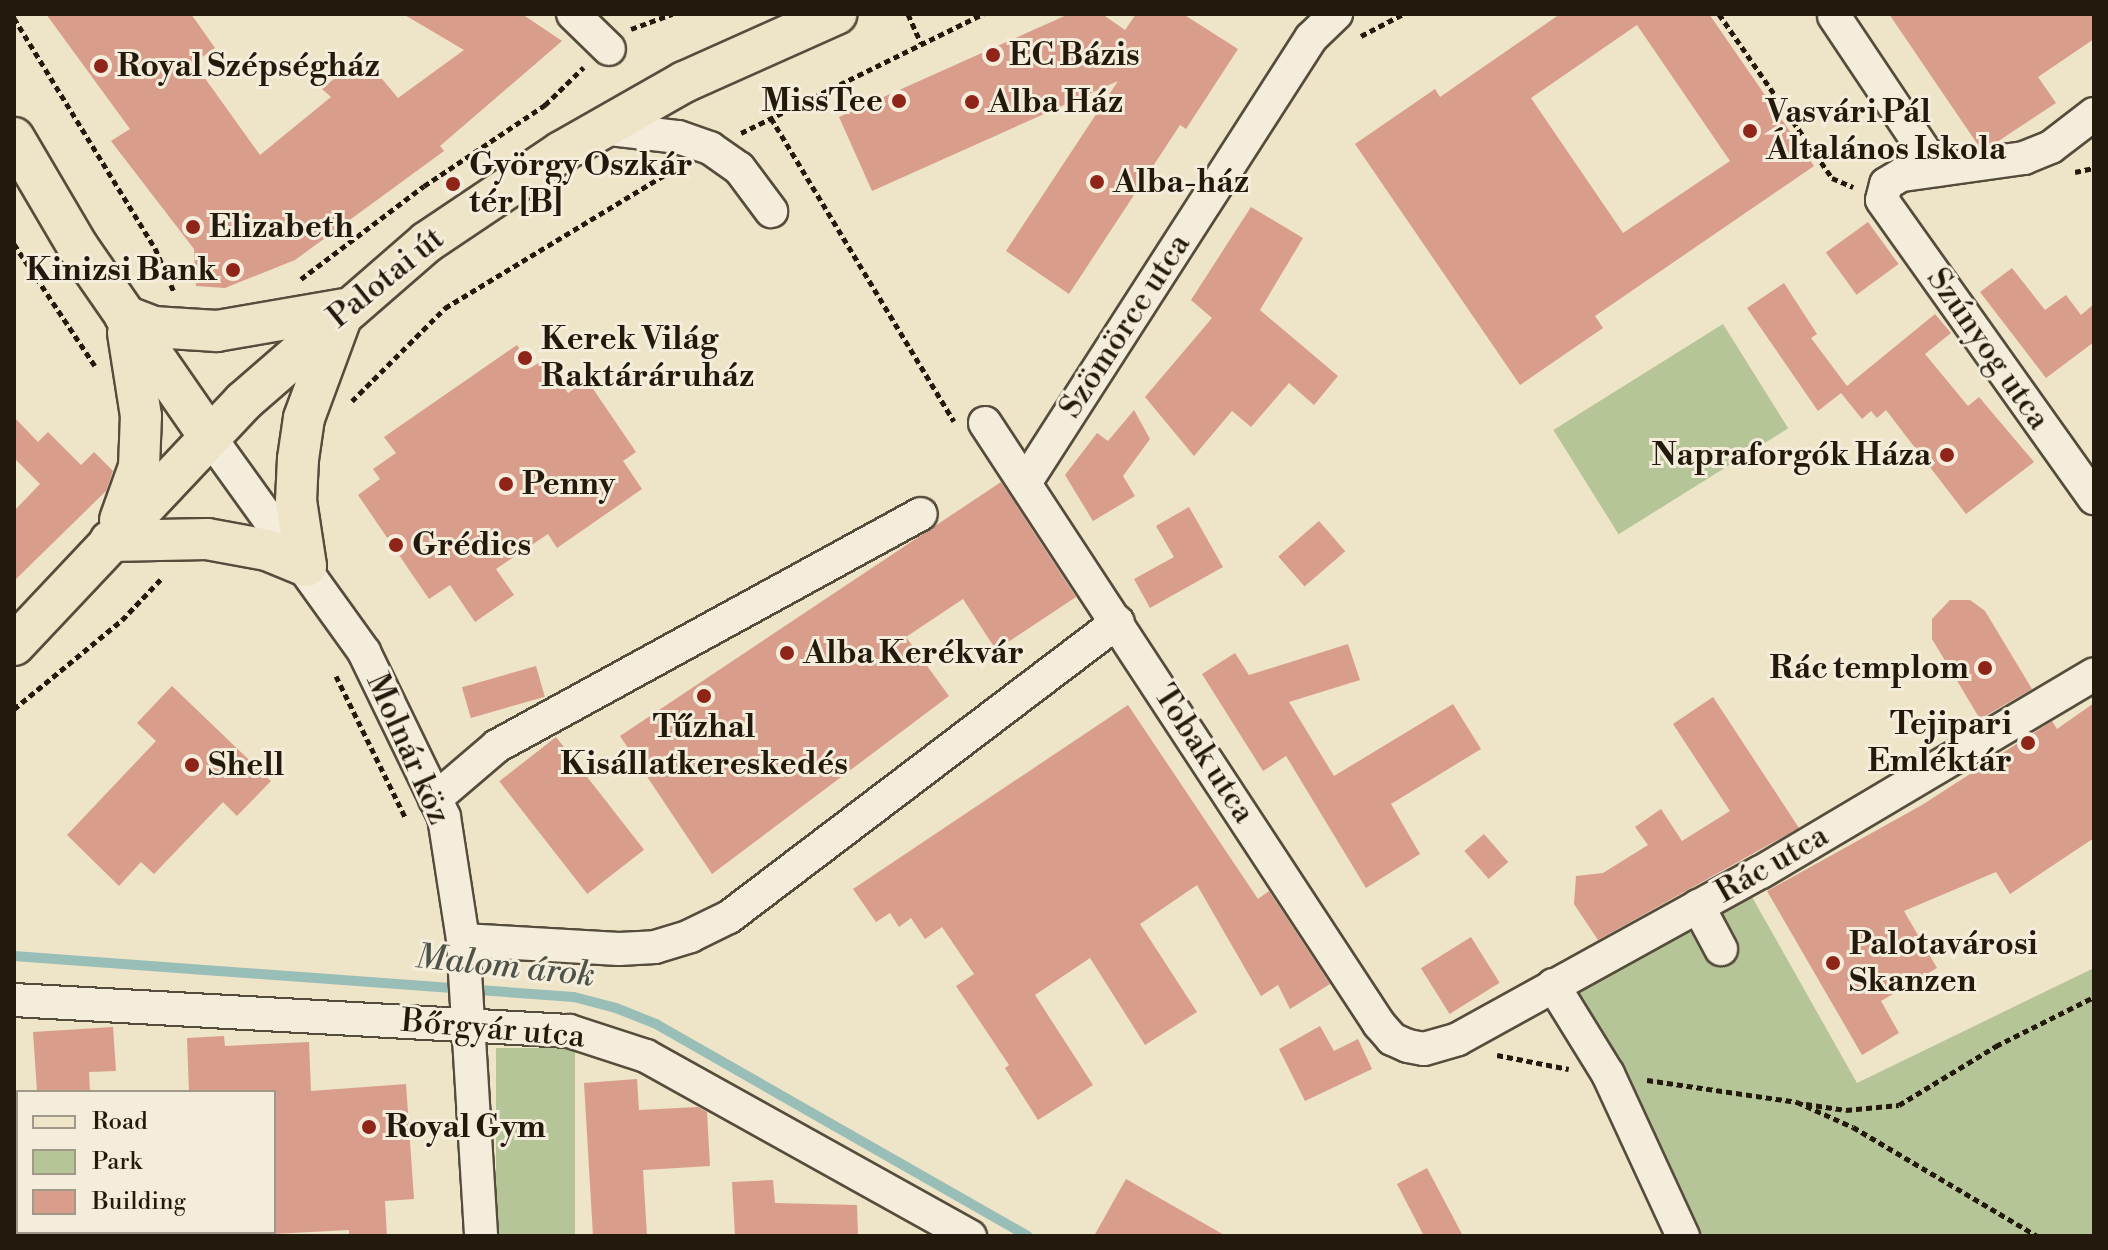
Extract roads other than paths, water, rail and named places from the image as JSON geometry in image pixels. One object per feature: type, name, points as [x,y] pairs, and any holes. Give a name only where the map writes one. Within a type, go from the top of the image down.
[{"type":"main road","name":"Palotai út","points":[[14,645],[209,436],[344,309],[479,204],[602,128],[696,76],[836,14]]},
{"type":"main road","points":[[14,138],[125,316],[209,436]]},
{"type":"main road","points":[[125,316],[153,327],[217,331],[344,309],[304,418],[296,501],[306,566]]},
{"type":"main road","points":[[125,316],[141,416],[139,467],[110,541],[207,539],[267,550],[306,566]]},
{"type":"street","points":[[573,14],[609,49]]},
{"type":"street","points":[[1834,16],[1937,170],[2024,158],[2051,147],[2094,114]]},
{"type":"street","name":"Szömörce utca","points":[[1025,483],[1311,38],[1343,28]]},
{"type":"street","points":[[602,128],[678,137],[710,148],[739,168],[771,211]]},
{"type":"street","name":"Szúnyog utca","points":[[1937,170],[1901,175],[1886,184],[1882,200],[2094,498]]},
{"type":"street","name":"Tobak utca","points":[[970,422],[1025,483],[1379,1024],[1392,1039],[1408,1046],[1452,1042]]},
{"type":"street","points":[[209,436],[306,566]]},
{"type":"street","points":[[435,799],[497,746],[921,514]]},
{"type":"street","name":"Molnár köz","points":[[306,566],[364,652],[447,830],[463,940],[481,1236]]},
{"type":"street","points":[[463,940],[619,949],[655,947],[690,936],[752,900],[1118,622]]},
{"type":"street","name":"Rác utca","points":[[1452,1042],[1698,906],[2094,674]]},
{"type":"street","points":[[1698,906],[1721,949]]},
{"type":"street","points":[[1553,985],[1608,1074],[1683,1236]]},
{"type":"street","name":"Bőrgyár utca","points":[[14,1000],[466,999],[646,1056],[970,1236]]},
{"type":"waterway","name":"Malom árok","points":[[14,956],[574,997],[616,1008],[656,1024],[1028,1236]]},
{"type":"place","name":"EC Bázis","points":[[993,55]]},
{"type":"place","name":"Royal Szépségház","points":[[101,66]]},
{"type":"place","name":"MissTee","points":[[899,101]]},
{"type":"place","name":"Alba Ház","points":[[972,102]]},
{"type":"place","name":"Vasvári Pál Általános Iskola","points":[[1750,131]]},
{"type":"place","name":"Alba-ház","points":[[1097,182]]},
{"type":"place","name":"György Oszkár tér [B]","points":[[453,184]]},
{"type":"place","name":"Elizabeth","points":[[193,227]]},
{"type":"place","name":"Kinizsi Bank","points":[[233,270]]},
{"type":"place","name":"Kerek Világ Raktáráruház","points":[[525,358]]},
{"type":"place","name":"Napraforgók Háza","points":[[1947,455]]},
{"type":"place","name":"Penny","points":[[506,484]]},
{"type":"place","name":"Grédics","points":[[396,545]]},
{"type":"place","name":"Alba Kerékvár","points":[[787,653]]},
{"type":"place","name":"Rác templom","points":[[1985,668]]},
{"type":"place","name":"Tűzhal Kisállatkereskedés","points":[[704,696]]},
{"type":"place","name":"Tejipari Emléktár","points":[[2028,743]]},
{"type":"place","name":"Shell","points":[[192,765]]},
{"type":"place","name":"Palotavárosi Skanzen","points":[[1833,963]]},
{"type":"place","name":"Royal Gym","points":[[369,1127]]}]
